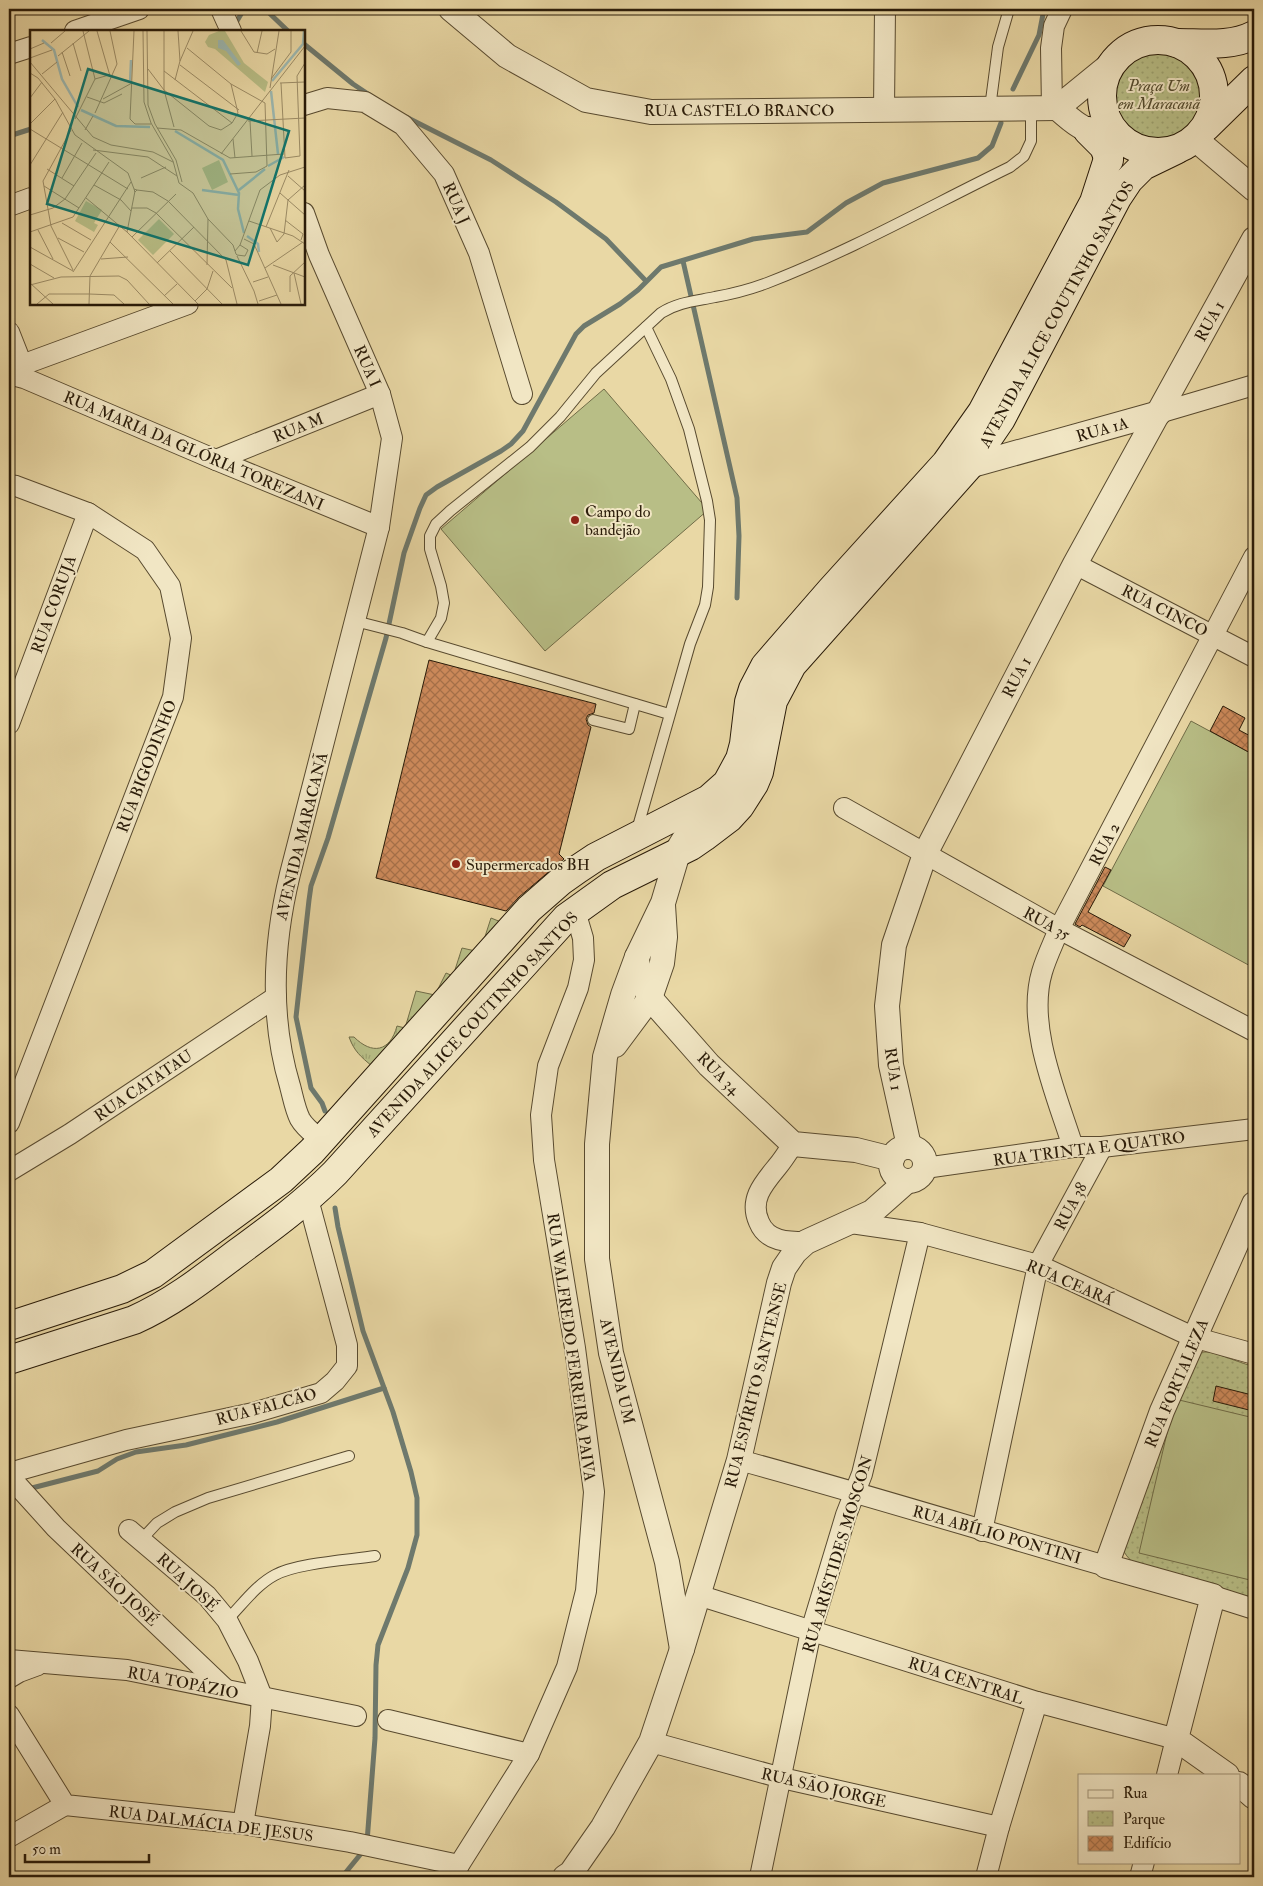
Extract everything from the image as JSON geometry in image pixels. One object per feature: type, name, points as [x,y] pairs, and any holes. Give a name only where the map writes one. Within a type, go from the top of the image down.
[{"type":"main road","points":[[1177,43],[1194,53],[1207,69],[1214,88],[1213,108],[1192,139],[1155,153],[1134,147],[1105,131],[1102,84],[1111,64],[1129,47],[1153,40],[1177,43],[1220,44],[1246,39],[1254,35]]},
{"type":"main road","name":"AVENIDA ALICE COUTINHO SANTOS","points":[[9,1326],[122,1290],[153,1274],[281,1180],[322,1141],[529,909],[578,868],[719,792],[734,773],[740,759],[744,744],[749,702],[765,666],[831,590],[1001,419],[1117,198],[1129,180],[1143,166],[1192,139],[1254,80]]},
{"type":"main road","name":"AVENIDA ALICE COUTINHO SANTOS","points":[[9,1360],[134,1320],[152,1312],[186,1290],[308,1199],[335,1173],[552,931],[575,910],[612,885],[677,853],[704,837],[729,818],[748,795],[759,772],[772,701],[792,665],[961,459],[982,412],[1094,202],[1108,160],[1105,131]]},
{"type":"street","points":[[78,30],[139,9]]},
{"type":"street","points":[[221,9],[231,30]]},
{"type":"street","name":"RUA CASTELO BRANCO","points":[[452,9],[507,56],[586,100],[651,112],[1047,108]]},
{"type":"street","points":[[884,109],[885,9]]},
{"type":"street","points":[[1047,108],[1054,26],[1062,9]]},
{"type":"street","points":[[9,54],[30,46]]},
{"type":"street","points":[[1047,108],[1111,64]]},
{"type":"street","name":"RUA J","points":[[305,105],[327,98],[365,102],[403,125],[444,174],[479,253],[522,394]]},
{"type":"street","points":[[1047,108],[1075,122],[1105,131]]},
{"type":"street","points":[[1192,139],[1254,189]]},
{"type":"street","points":[[9,206],[30,198]]},
{"type":"street","name":"RUA I","points":[[305,219],[312,258],[380,394],[392,438],[379,527]]},
{"type":"street","name":"RUA 1","points":[[901,1153],[891,1065],[887,1006],[894,945],[925,854],[1075,564],[1254,239]]},
{"type":"street","points":[[9,332],[18,372],[186,305]]},
{"type":"street","name":"RUA MARIA DA GLÓRIA TOREZANI","points":[[18,372],[216,460],[379,527]]},
{"type":"street","name":"RUA 1A","points":[[961,459],[1159,413],[1254,385]]},
{"type":"street","name":"RUA M","points":[[216,460],[380,394]]},
{"type":"street","name":"RUA BIGODINHO","points":[[9,485],[88,513],[145,550],[170,586],[181,638],[173,697],[9,1123]]},
{"type":"street","name":"RUA CORUJA","points":[[9,724],[88,513]]},
{"type":"street","name":"AVENIDA MARACANÃ","points":[[322,1141],[300,1119],[282,1056],[276,997],[276,961],[283,902],[364,623],[379,527]]},
{"type":"street","name":"RUA 2","points":[[1073,1147],[1044,1057],[1037,1014],[1041,974],[1059,930],[1254,557]]},
{"type":"street","name":"RUA CINCO","points":[[1075,564],[1254,658]]},
{"type":"street","name":"AVENIDA UM","points":[[682,1649],[667,1562],[611,1353],[597,1259],[597,1144],[605,1057],[623,995],[637,957],[662,903],[677,853],[694,822],[719,792]]},
{"type":"street","name":"RUA 35","points":[[844,808],[1059,930],[1254,1031]]},
{"type":"street","name":"AVENIDA UM","points":[[605,1057],[650,998],[662,964],[665,937],[662,903]]},
{"type":"street","name":"RUA WALFREDO FERREIRA PAIVA","points":[[454,1871],[529,1754],[567,1667],[586,1591],[594,1492],[575,1348],[544,1160],[541,1115],[548,1066],[578,988],[584,960],[583,938],[575,910]]},
{"type":"street","name":"RUA 34","points":[[637,957],[638,974],[650,998],[709,1065],[793,1144]]},
{"type":"street","name":"RUA CATATAU","points":[[9,1171],[70,1134],[276,997]]},
{"type":"street","name":"RUA TRINTA E QUATRO","points":[[916,1174],[1073,1147],[1102,1147],[1254,1129]]},
{"type":"street","points":[[806,1242],[786,1242],[770,1237],[760,1226],[755,1213],[756,1199],[760,1190],[793,1144],[901,1153],[917,1148],[925,1161],[916,1174]]},
{"type":"street","name":"RUA 38","points":[[1038,1265],[1102,1147]]},
{"type":"street","name":"RUA ESPÍRITO SANTENSE","points":[[575,1876],[651,1742],[682,1649],[739,1460],[784,1268],[795,1252],[806,1242],[872,1212],[916,1174]]},
{"type":"street","name":"RUA FALCÃO","points":[[9,1474],[126,1440],[253,1413],[321,1393],[335,1382],[347,1366],[348,1345],[308,1199]]},
{"type":"street","name":"RUA FORTALEZA","points":[[1106,1566],[1162,1411],[1193,1337],[1254,1205]]},
{"type":"street","name":"RUA CEARÁ","points":[[851,1223],[920,1233],[1038,1265],[1193,1337],[1254,1354]]},
{"type":"street","name":"RUA ARÍSTIDES MOSCON","points":[[760,1877],[811,1631],[846,1515],[862,1474],[920,1233]]},
{"type":"street","points":[[982,1531],[1038,1265]]},
{"type":"street","name":"RUA ABÍLIO PONTINI","points":[[739,1460],[856,1492],[982,1531],[1254,1609]]},
{"type":"street","name":"RUA SÃO JOSÉ","points":[[9,1474],[56,1528],[225,1689]]},
{"type":"street","name":"RUA JOSÉ","points":[[136,1535],[207,1596],[227,1620],[248,1661],[262,1697]]},
{"type":"street","name":"RUA CENTRAL","points":[[698,1595],[1037,1702],[1176,1739],[1226,1774]]},
{"type":"street","points":[[1167,1774],[1213,1596]]},
{"type":"street","name":"RUA TOPÁZIO","points":[[9,1660],[127,1670],[356,1716]]},
{"type":"street","points":[[9,1678],[19,1672],[43,1664]]},
{"type":"street","points":[[244,1824],[260,1726],[262,1697]]},
{"type":"street","points":[[986,1877],[999,1827],[1037,1702]]},
{"type":"street","points":[[9,1715],[65,1805],[9,1837]]},
{"type":"street","points":[[388,1720],[529,1754]]},
{"type":"street","name":"RUA SÃO JORGE","points":[[651,1742],[782,1778],[999,1827]]},
{"type":"street","points":[[1240,1785],[1254,1797]]},
{"type":"street","name":"RUA DALMÁCIA DE JESUS","points":[[65,1805],[244,1824],[359,1844],[454,1871]]},
{"type":"street","points":[[1140,1877],[1143,1864]]},
{"type":"lane","points":[[990,108],[998,47],[1009,9]]},
{"type":"lane","points":[[426,642],[441,618],[444,603],[430,549],[430,536],[436,524],[450,510],[530,446],[560,417],[596,373],[661,313],[676,305],[718,297],[765,284],[880,231],[1010,167],[1024,156],[1047,108]]},
{"type":"lane","points":[[634,838],[690,644],[706,605],[710,520],[689,429],[671,378],[646,327]]},
{"type":"lane","points":[[364,623],[402,632],[426,642],[669,714]]},
{"type":"lane","points":[[593,720],[629,729],[635,704]]},
{"type":"lane","points":[[136,1535],[169,1516],[208,1498],[349,1456]]},
{"type":"lane","points":[[227,1620],[263,1583],[276,1574],[295,1568],[375,1556]]},
{"type":"green space","name":"Praça Um em Maracanã","points":[[1159,45],[1178,49],[1194,59],[1204,75],[1208,94],[1204,113],[1194,129],[1178,139],[1159,143],[1140,139],[1124,129],[1114,113],[1110,94],[1114,75],[1124,59],[1140,49]]},
{"type":"green space","name":"Campo do bandejão","points":[[604,389],[708,510],[545,651],[441,529]]},
{"type":"green space","points":[[1191,721],[1254,755],[1254,968],[1103,886]]},
{"type":"green space","points":[[491,918],[506,924],[377,1064],[372,1066],[364,1060],[349,1037],[354,1037],[367,1047],[380,1048],[385,1046],[394,1035],[397,1026],[405,1028],[416,991],[435,995],[446,973],[453,976],[462,948],[480,952]]},
{"type":"green space","points":[[1200,1352],[1211,1352],[1254,1367],[1254,1602],[1135,1564],[1125,1553],[1119,1538]]},
{"type":"green space","points":[[1175,1399],[1254,1418],[1254,1581],[1139,1553]]},
{"type":"building","points":[[429,660],[596,704],[594,713],[588,715],[586,719],[591,727],[559,854],[564,859],[519,897],[506,911],[376,878]]},
{"type":"building","points":[[1223,706],[1245,718],[1239,730],[1254,738],[1254,755],[1210,731]]},
{"type":"building","points":[[1105,867],[1111,870],[1088,912],[1131,935],[1124,947],[1082,925],[1080,927],[1075,924]]},
{"type":"building","points":[[1216,1386],[1252,1395],[1249,1410],[1213,1401]]},
{"type":"waterway","points":[[234,26],[244,9]]},
{"type":"waterway","points":[[265,9],[287,30]]},
{"type":"waterway","points":[[1013,89],[1039,35],[1044,9]]},
{"type":"waterway","points":[[305,45],[353,84],[371,96]]},
{"type":"waterway","points":[[406,117],[491,160],[556,202],[606,239],[646,281]]},
{"type":"waterway","points":[[325,1111],[322,1103],[311,1088],[296,1017],[311,886],[328,838],[386,638],[404,553],[426,495],[511,444],[523,431],[576,334],[584,326],[620,304],[638,290],[661,267],[753,239],[807,232],[846,203],[883,183],[978,158],[992,146],[1001,123]]},
{"type":"waterway","points":[[9,136],[30,129]]},
{"type":"waterway","points":[[683,261],[737,498],[739,536],[737,598]]},
{"type":"waterway","points":[[335,1208],[363,1331],[393,1412],[417,1498],[417,1535],[408,1568],[378,1645],[375,1738],[367,1842]]},
{"type":"waterway","points":[[28,1489],[98,1471],[117,1459],[136,1452],[186,1445],[277,1422],[384,1388]]},
{"type":"waterway","points":[[342,1877],[364,1850]]},
{"type":"place","name":"Campo do bandejão","points":[[575,520]]},
{"type":"place","name":"Supermercados BH","points":[[456,864]]}]
